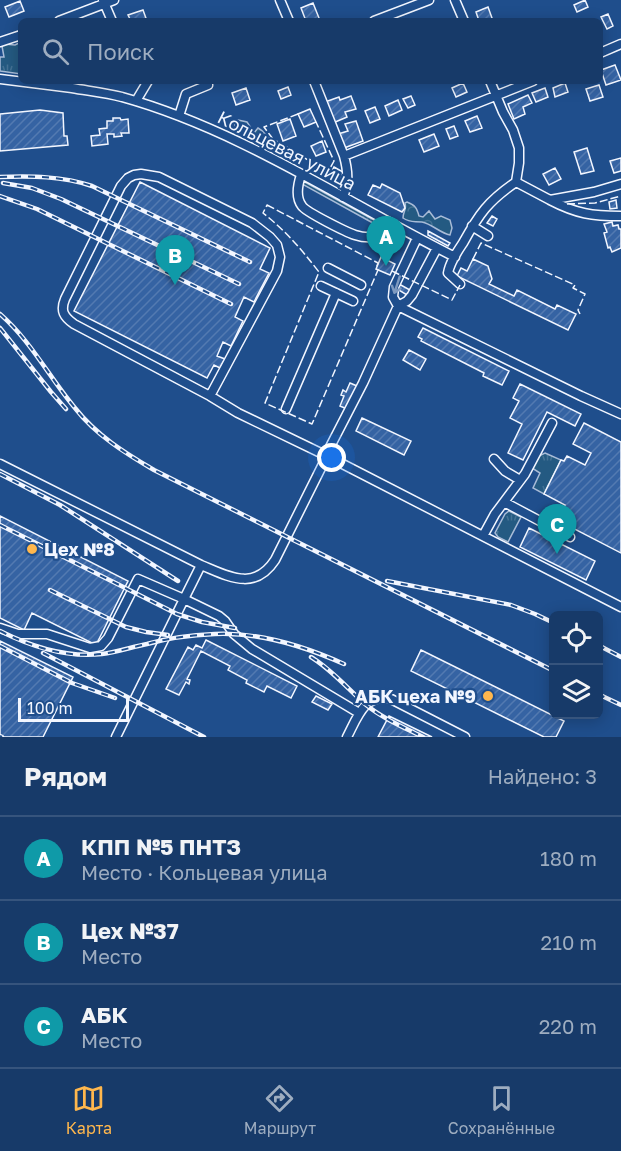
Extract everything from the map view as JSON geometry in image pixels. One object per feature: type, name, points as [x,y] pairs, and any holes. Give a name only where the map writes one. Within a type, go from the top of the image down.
[{"type":"street","points":[[67,18],[114,0]]},
{"type":"street","points":[[280,0],[288,18]]},
{"type":"street","points":[[382,18],[429,0]]},
{"type":"street","points":[[455,0],[463,18]]},
{"type":"street","points":[[104,2],[111,18]]},
{"type":"street","points":[[0,42],[18,36]]},
{"type":"street","points":[[603,52],[621,44]]},
{"type":"street","name":"Кольцевая улица","points":[[0,79],[18,81]]},
{"type":"street","name":"Кольцевая улица","points":[[37,84],[120,96],[225,135],[454,257]]},
{"type":"street","points":[[136,101],[146,84]]},
{"type":"street","points":[[315,84],[344,156],[348,176],[343,197]]},
{"type":"street","points":[[460,284],[448,273],[454,257],[472,226],[490,202],[516,182],[519,163],[519,148],[513,130],[491,84]]},
{"type":"street","points":[[344,156],[526,84]]},
{"type":"street","points":[[179,117],[186,94],[208,86]]},
{"type":"street","points":[[301,174],[298,197],[302,207],[313,214],[354,235],[363,237],[379,236],[393,225]]},
{"type":"street","points":[[210,396],[277,271],[280,261],[278,249],[270,237],[252,223],[159,177],[134,175],[121,186],[64,299],[62,312],[65,317],[238,413],[327,456],[621,607]]},
{"type":"street","points":[[516,182],[585,215],[621,216]]},
{"type":"street","points":[[550,200],[594,192],[621,184]]},
{"type":"street","points":[[472,226],[488,236]]},
{"type":"street","points":[[417,238],[393,292],[398,306],[621,414]]},
{"type":"street","points":[[0,464],[201,565],[243,580],[260,576],[268,570],[331,445],[366,385],[398,306],[410,297],[437,248]]},
{"type":"street","points":[[328,268],[361,285]]},
{"type":"street","points":[[321,286],[353,301]]},
{"type":"street","points":[[286,409],[336,293]]},
{"type":"street","points":[[483,536],[495,514],[530,465],[552,423]]},
{"type":"street","points":[[494,459],[505,471],[520,480]]},
{"type":"street","points":[[504,502],[570,537]]},
{"type":"street","points":[[116,737],[201,565]]},
{"type":"street","points":[[0,628],[18,634],[47,634],[84,647],[101,646],[108,638],[138,579],[219,616],[234,634],[252,649],[359,713]]},
{"type":"street","points":[[347,737],[359,713],[376,698],[386,698],[465,737]]},
{"type":"green space","points":[[4,44],[18,44],[18,74],[0,71],[0,57],[4,57],[2,46]]},
{"type":"green space","points":[[238,120],[247,122],[251,128],[249,131],[240,132],[236,129],[234,122]]},
{"type":"green space","points":[[258,128],[292,155],[256,140],[254,133]]},
{"type":"green space","points":[[303,181],[385,226],[382,228],[302,184]]},
{"type":"green space","points":[[407,202],[415,207],[419,216],[423,217],[429,211],[435,219],[441,216],[450,220],[452,228],[450,235],[426,223],[403,218]]},
{"type":"green space","points":[[545,453],[561,460],[544,494],[533,488],[540,473],[532,468],[539,456]]},
{"type":"green space","points":[[509,511],[521,517],[508,542],[495,533]]},
{"type":"building","points":[[585,0],[588,7],[577,12],[574,5]]},
{"type":"building","points":[[20,1],[24,11],[9,17],[5,7]]},
{"type":"building","points":[[313,3],[319,18],[305,18],[301,8]]},
{"type":"building","points":[[488,7],[492,18],[478,18],[476,12]]},
{"type":"building","points":[[143,10],[146,18],[130,18],[128,15]]},
{"type":"building","points":[[608,14],[613,26],[607,29],[601,17]]},
{"type":"building","points":[[615,65],[621,80],[606,85],[603,69]]},
{"type":"building","points":[[463,84],[467,92],[456,97],[452,88]]},
{"type":"building","points":[[565,84],[568,92],[555,97],[553,88]]},
{"type":"building","points":[[599,85],[603,97],[590,101],[586,89]]},
{"type":"building","points":[[288,87],[291,95],[281,99],[278,91]]},
{"type":"building","points":[[246,88],[250,100],[236,105],[232,93]]},
{"type":"building","points":[[545,88],[548,97],[536,102],[532,93]]},
{"type":"building","points":[[528,95],[532,103],[523,107],[525,114],[514,119],[508,104]]},
{"type":"building","points":[[351,96],[356,109],[345,112],[347,117],[333,123],[325,102]]},
{"type":"building","points":[[411,96],[415,105],[408,108],[403,99]]},
{"type":"building","points":[[398,100],[402,110],[389,116],[385,106]]},
{"type":"building","points":[[375,107],[380,119],[370,123],[365,111]]},
{"type":"building","points":[[310,109],[316,122],[304,127],[298,114]]},
{"type":"building","points":[[40,110],[63,113],[64,136],[67,136],[68,145],[0,151],[0,114]]},
{"type":"building","points":[[477,116],[482,128],[470,132],[465,121]]},
{"type":"building","points":[[113,118],[128,119],[129,133],[121,133],[122,136],[114,137],[114,134],[107,134],[108,144],[92,146],[91,136],[100,135],[99,129],[107,128],[107,121],[113,121]]},
{"type":"building","points":[[290,119],[296,136],[283,141],[277,124]]},
{"type":"building","points":[[356,121],[363,141],[344,148],[338,134],[348,131],[345,124]]},
{"type":"building","points":[[454,126],[458,136],[450,139],[446,129]]},
{"type":"building","points":[[434,134],[439,146],[424,152],[419,140]]},
{"type":"building","points":[[322,141],[326,152],[316,156],[311,146]]},
{"type":"building","points":[[587,148],[594,171],[581,174],[574,152]]},
{"type":"building","points":[[621,158],[621,171],[614,173],[610,161]]},
{"type":"building","points":[[334,167],[343,172],[340,178],[331,173]]},
{"type":"building","points":[[555,168],[561,179],[549,185],[543,174]]},
{"type":"building","points":[[140,182],[270,248],[260,269],[269,273],[254,302],[244,297],[235,317],[243,321],[231,346],[223,342],[217,356],[225,359],[220,368],[214,365],[207,378],[74,311]]},
{"type":"building","points":[[382,184],[400,193],[405,208],[402,212],[368,195],[373,185],[380,188]]},
{"type":"building","points":[[616,200],[617,208],[610,209],[609,202]]},
{"type":"building","points":[[492,216],[497,219],[493,226],[487,223]]},
{"type":"building","points":[[612,222],[613,226],[618,225],[621,229],[621,248],[612,252],[610,247],[608,248],[604,224]]},
{"type":"building","points":[[428,231],[450,243],[448,246],[428,235]]},
{"type":"building","points":[[381,257],[395,264],[390,275],[376,269]]},
{"type":"building","points":[[473,259],[488,266],[492,279],[489,284],[514,296],[517,290],[555,309],[557,305],[576,314],[568,330],[457,276],[461,268],[467,271]]},
{"type":"building","points":[[399,284],[410,290],[407,295],[397,289]]},
{"type":"building","points":[[423,328],[509,371],[502,385],[483,376],[484,373],[421,341],[422,339],[418,337]]},
{"type":"building","points":[[409,350],[426,359],[420,370],[403,360]]},
{"type":"building","points":[[350,383],[357,386],[347,409],[340,406],[344,396],[341,395],[343,390],[346,392]]},
{"type":"building","points":[[520,384],[581,414],[575,426],[547,412],[523,460],[508,453],[522,424],[510,418],[519,401],[513,398]]},
{"type":"building","points":[[362,418],[411,441],[404,455],[356,431]]},
{"type":"building","points":[[584,423],[621,442],[621,553],[557,520],[565,505],[544,494],[561,460],[564,461],[567,456],[585,465],[591,453],[573,444]]},
{"type":"building","name":"Цех №8","points":[[0,516],[128,581],[96,645],[32,613],[24,630],[0,618]]},
{"type":"building","points":[[529,528],[595,561],[586,580],[520,547]]},
{"type":"building","points":[[206,640],[297,686],[291,698],[267,686],[264,692],[246,683],[247,680],[228,670],[230,666],[201,651],[187,679],[190,680],[189,684],[186,682],[179,695],[166,689],[188,647],[193,650],[196,645],[202,648]]},
{"type":"building","points":[[0,641],[73,677],[43,737],[0,737]]},
{"type":"building","name":"АБК цеха №9","points":[[421,650],[549,714],[549,719],[564,721],[556,737],[544,737],[411,671]]},
{"type":"building","points":[[316,696],[332,704],[328,710],[312,702]]},
{"type":"building","points":[[389,716],[432,737],[378,737]]},
{"type":"railway","points":[[0,177],[47,177],[92,186],[250,262]]},
{"type":"railway","points":[[3,183],[32,188],[61,199],[239,284]]},
{"type":"railway","points":[[0,196],[37,209],[231,304]]},
{"type":"railway","points":[[0,314],[21,336],[83,418],[132,457],[549,668]]},
{"type":"railway","points":[[0,328],[66,409]]},
{"type":"railway","points":[[0,474],[60,505],[178,581]]},
{"type":"railway","points":[[0,525],[177,614],[202,622],[235,628]]},
{"type":"railway","points":[[387,581],[511,605],[549,621]]},
{"type":"railway","points":[[50,590],[126,627],[168,635]]},
{"type":"railway","points":[[0,631],[50,650],[89,655],[189,636],[248,635],[297,646],[344,664]]},
{"type":"railway","points":[[0,646],[72,683],[115,698]]},
{"type":"railway","points":[[603,648],[621,657]]},
{"type":"railway","points":[[43,653],[204,737]]},
{"type":"railway","points":[[311,657],[333,673],[365,704],[423,737]]},
{"type":"railway","points":[[603,696],[621,705]]},
{"type":"fence","points":[[298,114],[264,127],[273,139],[328,172],[334,161],[316,122]]},
{"type":"fence","points":[[567,204],[595,203],[621,196]]},
{"type":"fence","points":[[267,205],[378,263],[376,269],[378,270],[312,424],[265,403],[319,272],[293,241],[263,213],[267,205]]},
{"type":"fence","points":[[473,259],[481,243],[575,285],[573,288],[585,294],[578,310],[580,314]]},
{"type":"fence","points":[[392,271],[452,300],[460,285]]},
{"type":"place","name":"КПП №5 ПНТЗ","points":[[386,266]]},
{"type":"place","name":"Цех №37","points":[[175,285]]},
{"type":"place","name":"Цех №8","points":[[32,549]]},
{"type":"place","name":"АБК","points":[[557,554]]},
{"type":"place","name":"АБК цеха №9","points":[[488,696]]}]
